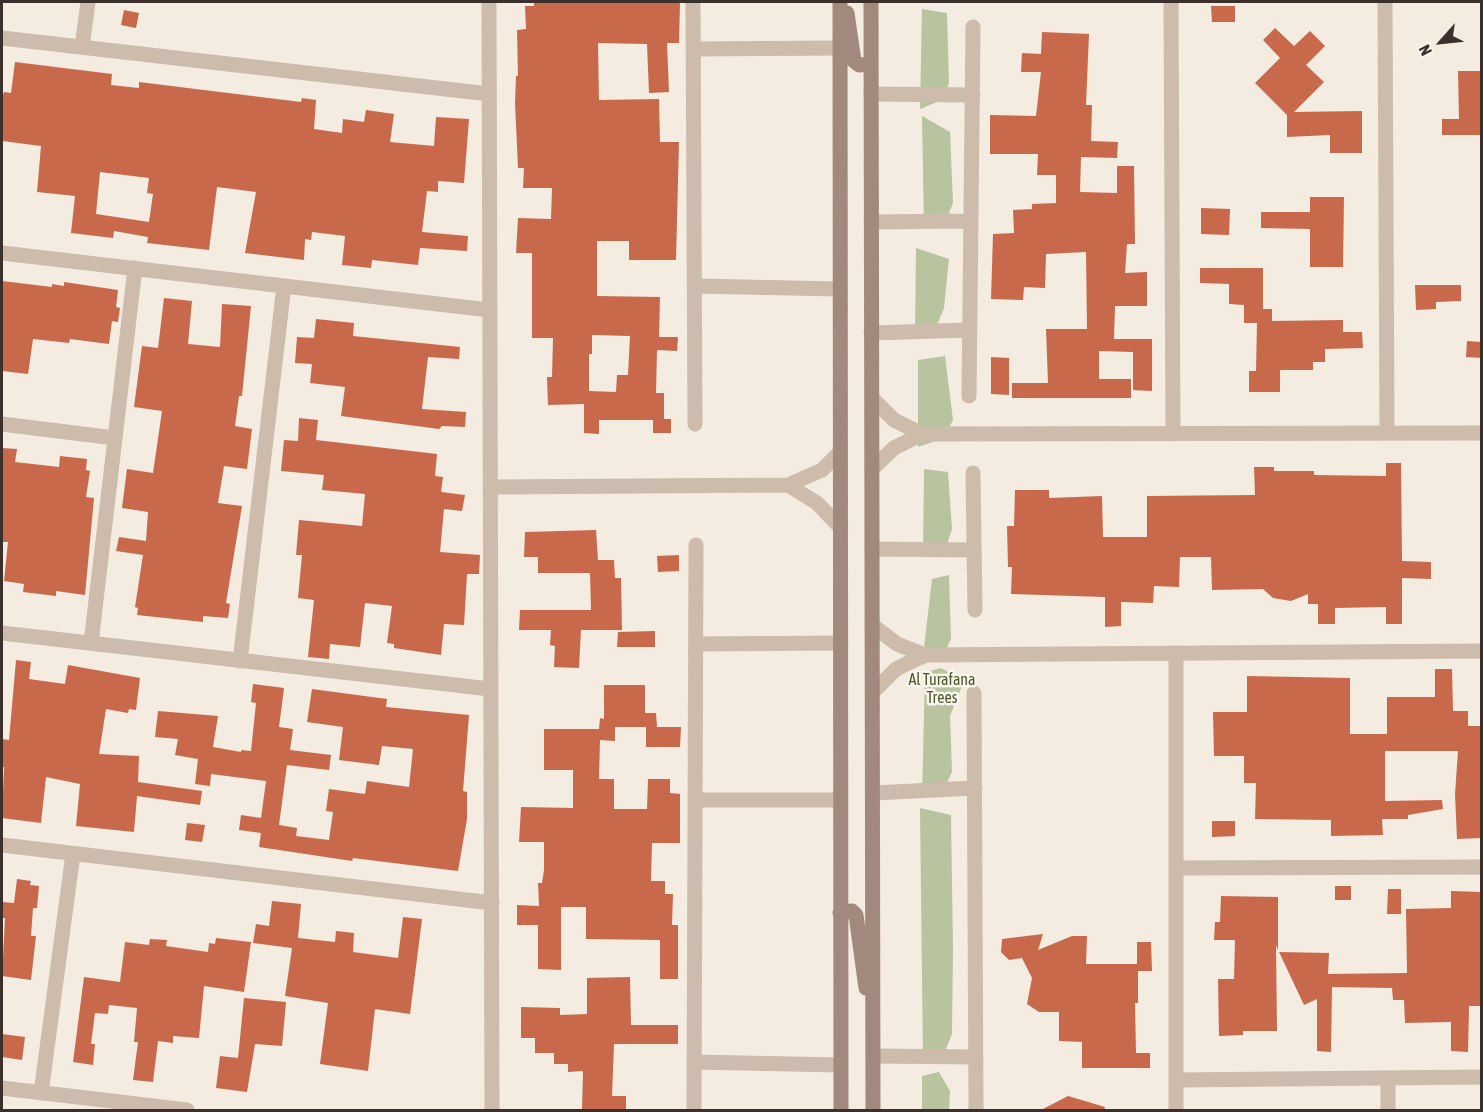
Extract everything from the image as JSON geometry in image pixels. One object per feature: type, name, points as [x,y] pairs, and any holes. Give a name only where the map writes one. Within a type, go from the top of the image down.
[{"type":"main road","points":[[841,2],[839,289],[841,1110]]},
{"type":"main road","points":[[841,2],[848,15],[854,61],[859,65],[871,64]]},
{"type":"main road","points":[[871,2],[873,1110]]},
{"type":"main road","points":[[840,914],[846,910],[856,915],[863,975],[873,1008]]},
{"type":"street","points":[[82,47],[88,2]]},
{"type":"street","points":[[489,2],[492,1110]]},
{"type":"street","points":[[693,2],[695,424]]},
{"type":"street","points":[[1171,2],[1173,434]]},
{"type":"street","points":[[1385,2],[1387,433]]},
{"type":"street","points":[[969,396],[973,27]]},
{"type":"street","points":[[2,38],[489,94]]},
{"type":"street","points":[[694,50],[840,48]]},
{"type":"street","points":[[872,94],[972,95]]},
{"type":"street","points":[[871,222],[971,221]]},
{"type":"street","points":[[2,253],[489,310]]},
{"type":"street","points":[[91,643],[135,268]]},
{"type":"street","points":[[240,661],[284,286]]},
{"type":"street","points":[[695,286],[839,289]]},
{"type":"street","points":[[871,333],[970,330]]},
{"type":"street","points":[[872,398],[894,420],[922,434],[1482,433]]},
{"type":"street","points":[[2,424],[115,438]]},
{"type":"street","points":[[872,469],[894,448],[922,434]]},
{"type":"street","points":[[492,487],[788,485],[822,470],[840,452]]},
{"type":"street","points":[[973,472],[975,610]]},
{"type":"street","points":[[788,485],[817,503],[841,528]]},
{"type":"street","points":[[694,1110],[696,545]]},
{"type":"street","points":[[872,549],[974,550]]},
{"type":"street","points":[[872,625],[897,644],[925,655],[1482,651]]},
{"type":"street","points":[[2,633],[490,689]]},
{"type":"street","points":[[696,644],[841,643]]},
{"type":"street","points":[[1176,654],[1176,1110]]},
{"type":"street","points":[[873,692],[896,669],[925,655]]},
{"type":"street","points":[[974,693],[976,1110]]},
{"type":"street","points":[[873,793],[975,788]]},
{"type":"street","points":[[695,800],[841,800]]},
{"type":"street","points":[[2,845],[492,903]]},
{"type":"street","points":[[42,1093],[73,854]]},
{"type":"street","points":[[1177,868],[1482,867]]},
{"type":"street","points":[[873,1056],[976,1057]]},
{"type":"street","points":[[694,1062],[840,1065]]},
{"type":"street","points":[[1176,1080],[1482,1077]]},
{"type":"street","points":[[1388,1078],[1388,1110]]},
{"type":"street","points":[[2,1088],[187,1110]]},
{"type":"green space","points":[[922,9],[947,13],[949,83],[942,100],[920,109]]},
{"type":"green space","points":[[922,116],[950,132],[953,203],[946,220],[924,229]]},
{"type":"green space","points":[[916,248],[949,259],[944,308],[937,325],[915,334]]},
{"type":"green space","points":[[945,356],[953,420],[944,438],[918,447],[918,360]]},
{"type":"green space","points":[[924,469],[948,472],[952,529],[946,547],[923,555]]},
{"type":"green space","name":"Al Turafana Trees","points":[[949,575],[951,639],[943,656],[922,665],[932,579]]},
{"type":"green space","name":"Al Turafana Trees","points":[[941,668],[964,681],[950,716],[952,772],[944,789],[922,798],[925,672]]},
{"type":"green space","points":[[920,808],[951,815],[953,949],[952,1034],[945,1051],[923,1060]]},
{"type":"green space","points":[[939,1072],[950,1091],[949,1110],[922,1110],[922,1076]]},
{"type":"building","points":[[534,2],[680,2],[679,43],[667,43],[669,92],[649,93],[647,44],[598,43],[599,100],[659,99],[660,142],[679,142],[676,260],[629,260],[629,241],[597,241],[597,296],[660,297],[659,337],[678,337],[677,351],[657,350],[656,393],[664,393],[664,419],[671,419],[671,433],[653,433],[653,420],[599,420],[599,434],[584,433],[584,404],[548,405],[547,377],[552,377],[553,338],[532,338],[532,253],[516,253],[518,218],[551,219],[552,188],[523,188],[524,168],[518,168],[515,103],[516,76],[518,76],[517,30],[526,29],[525,6],[534,6]],"holes":[[[592,335],[630,336],[628,375],[617,375],[616,392],[589,391],[589,354],[592,354]]]},
{"type":"building","points":[[1211,6],[1235,6],[1235,22],[1212,22]]},
{"type":"building","points":[[124,10],[139,13],[136,28],[121,25]]},
{"type":"building","points":[[1275,28],[1294,46],[1310,31],[1325,46],[1306,65],[1324,82],[1294,112],[1362,111],[1362,153],[1330,153],[1330,135],[1287,137],[1287,115],[1255,83],[1280,58],[1263,40]]},
{"type":"building","points":[[1042,32],[1089,34],[1086,105],[1092,105],[1091,141],[1118,142],[1117,158],[1081,157],[1080,192],[1117,193],[1117,166],[1134,166],[1135,244],[1127,244],[1125,273],[1147,272],[1147,306],[1115,306],[1114,339],[1152,339],[1152,391],[1133,390],[1133,352],[1099,351],[1099,379],[1131,379],[1131,398],[1012,398],[1012,383],[1048,383],[1046,329],[1087,329],[1086,252],[1046,254],[1045,288],[1024,287],[1023,300],[991,299],[993,234],[1014,233],[1013,210],[1032,209],[1032,204],[1056,203],[1056,175],[1037,175],[1038,154],[990,154],[990,115],[1036,116],[1041,72],[1021,72],[1022,53],[1041,54]]},
{"type":"building","points":[[15,62],[112,74],[111,85],[139,88],[139,82],[301,102],[302,98],[316,100],[314,129],[342,133],[343,119],[364,122],[366,110],[394,114],[390,142],[434,146],[436,117],[469,119],[464,183],[438,181],[438,192],[427,191],[422,232],[468,236],[467,251],[420,248],[418,265],[372,260],[371,268],[342,265],[345,236],[312,232],[311,240],[305,239],[304,260],[245,253],[256,192],[217,187],[209,250],[147,243],[148,237],[114,231],[113,238],[71,233],[75,196],[37,192],[41,146],[2,141],[2,98],[4,92],[11,93]],"holes":[[[100,172],[149,178],[147,193],[153,194],[149,222],[96,214]]]},
{"type":"building","points":[[1458,71],[1482,71],[1482,135],[1442,135],[1442,119],[1459,119]]},
{"type":"building","points":[[1310,197],[1344,197],[1343,267],[1310,267],[1310,229],[1261,228],[1261,212],[1310,212]]},
{"type":"building","points":[[1201,208],[1230,209],[1229,235],[1201,234]]},
{"type":"building","points":[[1200,268],[1263,268],[1263,309],[1272,309],[1272,321],[1343,320],[1343,332],[1362,332],[1363,348],[1325,349],[1325,362],[1313,362],[1313,370],[1280,370],[1280,392],[1249,392],[1249,371],[1256,371],[1257,323],[1244,323],[1244,305],[1229,304],[1229,284],[1200,283]]},
{"type":"building","points":[[2,281],[52,287],[52,284],[64,286],[64,282],[118,290],[116,307],[120,308],[118,322],[112,321],[109,344],[70,339],[69,343],[33,339],[28,374],[2,371]]},
{"type":"building","points":[[1415,285],[1461,285],[1461,301],[1436,302],[1436,309],[1416,310]]},
{"type":"building","points":[[164,298],[192,301],[188,344],[220,347],[222,304],[251,306],[242,396],[239,396],[235,426],[252,429],[247,469],[224,466],[218,503],[242,506],[226,603],[230,604],[228,618],[203,616],[203,622],[137,615],[138,608],[135,607],[143,555],[116,551],[119,537],[146,541],[148,512],[122,508],[127,469],[153,473],[162,411],[134,407],[142,346],[158,348]]},
{"type":"building","points":[[316,319],[354,323],[353,336],[460,347],[459,359],[428,357],[422,409],[466,412],[465,427],[442,426],[439,429],[341,416],[345,387],[310,383],[312,364],[295,363],[297,337],[314,338]]},
{"type":"building","points":[[1467,341],[1482,342],[1482,358],[1466,357]]},
{"type":"building","points":[[991,357],[1009,358],[1009,395],[991,394]]},
{"type":"building","points":[[299,418],[318,420],[316,440],[437,454],[435,476],[443,477],[441,492],[465,495],[462,511],[444,509],[440,552],[480,555],[479,574],[467,574],[464,625],[444,624],[441,655],[394,648],[394,644],[387,643],[392,606],[365,603],[360,647],[330,644],[329,659],[308,657],[314,600],[298,598],[302,555],[296,555],[299,520],[362,526],[365,494],[322,490],[324,475],[281,471],[284,440],[298,441]]},
{"type":"building","points":[[2,448],[17,449],[15,462],[59,467],[60,456],[87,459],[86,470],[90,471],[86,497],[94,498],[85,595],[56,591],[56,596],[23,592],[24,584],[4,581],[8,542],[2,542]]},
{"type":"building","points":[[1386,463],[1401,463],[1402,561],[1431,562],[1431,579],[1402,578],[1402,624],[1386,624],[1386,607],[1335,608],[1335,624],[1318,624],[1318,604],[1308,604],[1308,594],[1291,601],[1273,598],[1263,589],[1212,590],[1211,557],[1180,557],[1179,587],[1154,586],[1153,603],[1121,602],[1121,626],[1105,627],[1105,597],[1011,594],[1012,567],[1008,567],[1007,526],[1014,526],[1015,490],[1049,490],[1049,498],[1102,496],[1103,537],[1147,537],[1147,496],[1255,495],[1254,467],[1274,467],[1274,471],[1314,471],[1314,475],[1386,476]]},
{"type":"building","points":[[596,530],[598,560],[614,560],[615,578],[621,578],[622,630],[581,630],[579,668],[554,667],[555,646],[550,645],[551,630],[519,630],[520,610],[591,610],[590,573],[538,573],[538,557],[524,557],[525,532]]},
{"type":"building","points":[[679,555],[679,571],[658,572],[657,556]]},
{"type":"building","points":[[655,631],[655,647],[617,647],[618,632]]},
{"type":"building","points":[[16,660],[31,662],[29,679],[65,684],[68,665],[140,678],[136,710],[129,709],[128,713],[106,709],[99,754],[139,756],[138,782],[202,791],[200,805],[137,796],[134,832],[76,826],[80,784],[46,777],[41,823],[2,818],[4,767],[2,767],[2,739],[9,740]]},
{"type":"building","points":[[1435,669],[1452,669],[1453,711],[1468,711],[1468,726],[1481,726],[1482,838],[1457,839],[1455,794],[1458,751],[1385,751],[1385,801],[1442,800],[1443,809],[1408,815],[1408,819],[1382,819],[1383,835],[1331,836],[1331,820],[1255,819],[1256,783],[1244,783],[1244,756],[1214,756],[1213,712],[1247,712],[1247,676],[1350,678],[1350,734],[1387,734],[1387,697],[1435,697]]},
{"type":"building","points":[[253,684],[284,688],[279,727],[293,729],[290,750],[331,755],[329,770],[287,765],[279,825],[297,828],[296,836],[329,840],[333,812],[326,811],[329,789],[365,794],[367,781],[409,787],[413,749],[382,746],[379,765],[339,760],[343,727],[307,722],[312,689],[387,699],[386,707],[469,715],[463,791],[467,792],[467,819],[458,871],[353,858],[352,861],[259,847],[261,833],[239,830],[241,815],[261,818],[266,781],[211,774],[210,786],[195,784],[198,759],[175,755],[178,739],[155,737],[158,711],[218,716],[213,747],[241,752],[241,750],[251,751],[256,703],[251,702]]},
{"type":"building","points":[[604,685],[645,685],[645,713],[656,713],[657,727],[615,727],[615,741],[600,740],[599,779],[614,779],[614,809],[647,809],[648,779],[670,779],[670,793],[680,794],[680,843],[652,843],[651,881],[665,881],[665,894],[673,894],[672,925],[678,925],[678,979],[660,979],[660,940],[586,939],[586,907],[561,907],[561,970],[538,969],[538,925],[517,925],[517,905],[539,906],[538,883],[542,883],[544,870],[544,842],[519,842],[521,807],[573,808],[573,770],[544,770],[544,729],[599,729],[600,718],[604,719]]},
{"type":"building","points":[[646,727],[681,727],[680,747],[646,747]]},
{"type":"building","points":[[1212,821],[1235,821],[1235,836],[1212,837]]},
{"type":"building","points":[[187,823],[205,825],[202,842],[185,840]]},
{"type":"building","points":[[17,879],[31,881],[30,885],[39,886],[37,908],[33,908],[31,936],[36,936],[31,980],[2,976],[5,918],[2,918],[2,902],[14,903]]},
{"type":"building","points":[[1335,886],[1351,886],[1351,900],[1335,900]]},
{"type":"building","points":[[1388,889],[1401,889],[1401,914],[1387,914]]},
{"type":"building","points":[[1451,891],[1482,892],[1482,1006],[1469,1006],[1468,1052],[1451,1051],[1451,1022],[1405,1023],[1404,1000],[1393,1000],[1392,988],[1332,987],[1331,1052],[1317,1051],[1317,999],[1304,1005],[1279,952],[1329,953],[1328,974],[1407,973],[1406,909],[1451,908]]},
{"type":"building","points":[[1221,896],[1278,897],[1277,1031],[1243,1031],[1243,1035],[1219,1036],[1218,979],[1234,979],[1235,940],[1214,940],[1215,922],[1220,922]]},
{"type":"building","points":[[272,901],[301,904],[298,938],[335,942],[336,931],[354,933],[353,952],[398,958],[403,917],[422,919],[410,1014],[375,1009],[368,1071],[320,1064],[328,1003],[285,996],[292,948],[253,943],[256,924],[269,926]]},
{"type":"building","points":[[1043,934],[1038,950],[1072,936],[1087,936],[1086,964],[1137,964],[1137,942],[1151,942],[1152,971],[1138,971],[1138,1003],[1135,1003],[1136,1053],[1150,1053],[1150,1068],[1082,1068],[1082,1042],[1059,1041],[1059,1012],[1039,1012],[1027,1004],[1032,978],[1022,958],[1009,960],[1001,952],[1002,939]]},
{"type":"building","points":[[216,938],[251,942],[244,992],[204,986],[199,1038],[173,1036],[173,1043],[158,1041],[153,1082],[133,1080],[138,1042],[134,1042],[137,1008],[109,1005],[108,1014],[95,1013],[91,1044],[95,1044],[93,1065],[73,1062],[84,977],[120,982],[125,942],[149,945],[150,939],[167,940],[166,946],[208,952],[209,943],[215,944]]},
{"type":"building","points":[[630,977],[631,1025],[678,1025],[678,1044],[614,1044],[612,1096],[626,1096],[626,1110],[582,1109],[583,1071],[568,1072],[568,1064],[554,1064],[554,1053],[535,1053],[535,1038],[521,1038],[521,1007],[560,1008],[560,1015],[587,1014],[587,978]]},
{"type":"building","points":[[244,998],[286,1002],[282,1046],[255,1044],[247,1092],[216,1088],[220,1056],[238,1058]]},
{"type":"building","points":[[2,1034],[25,1037],[22,1060],[2,1057]]},
{"type":"building","points":[[1068,1096],[1105,1107],[1104,1110],[1041,1110]]}]
